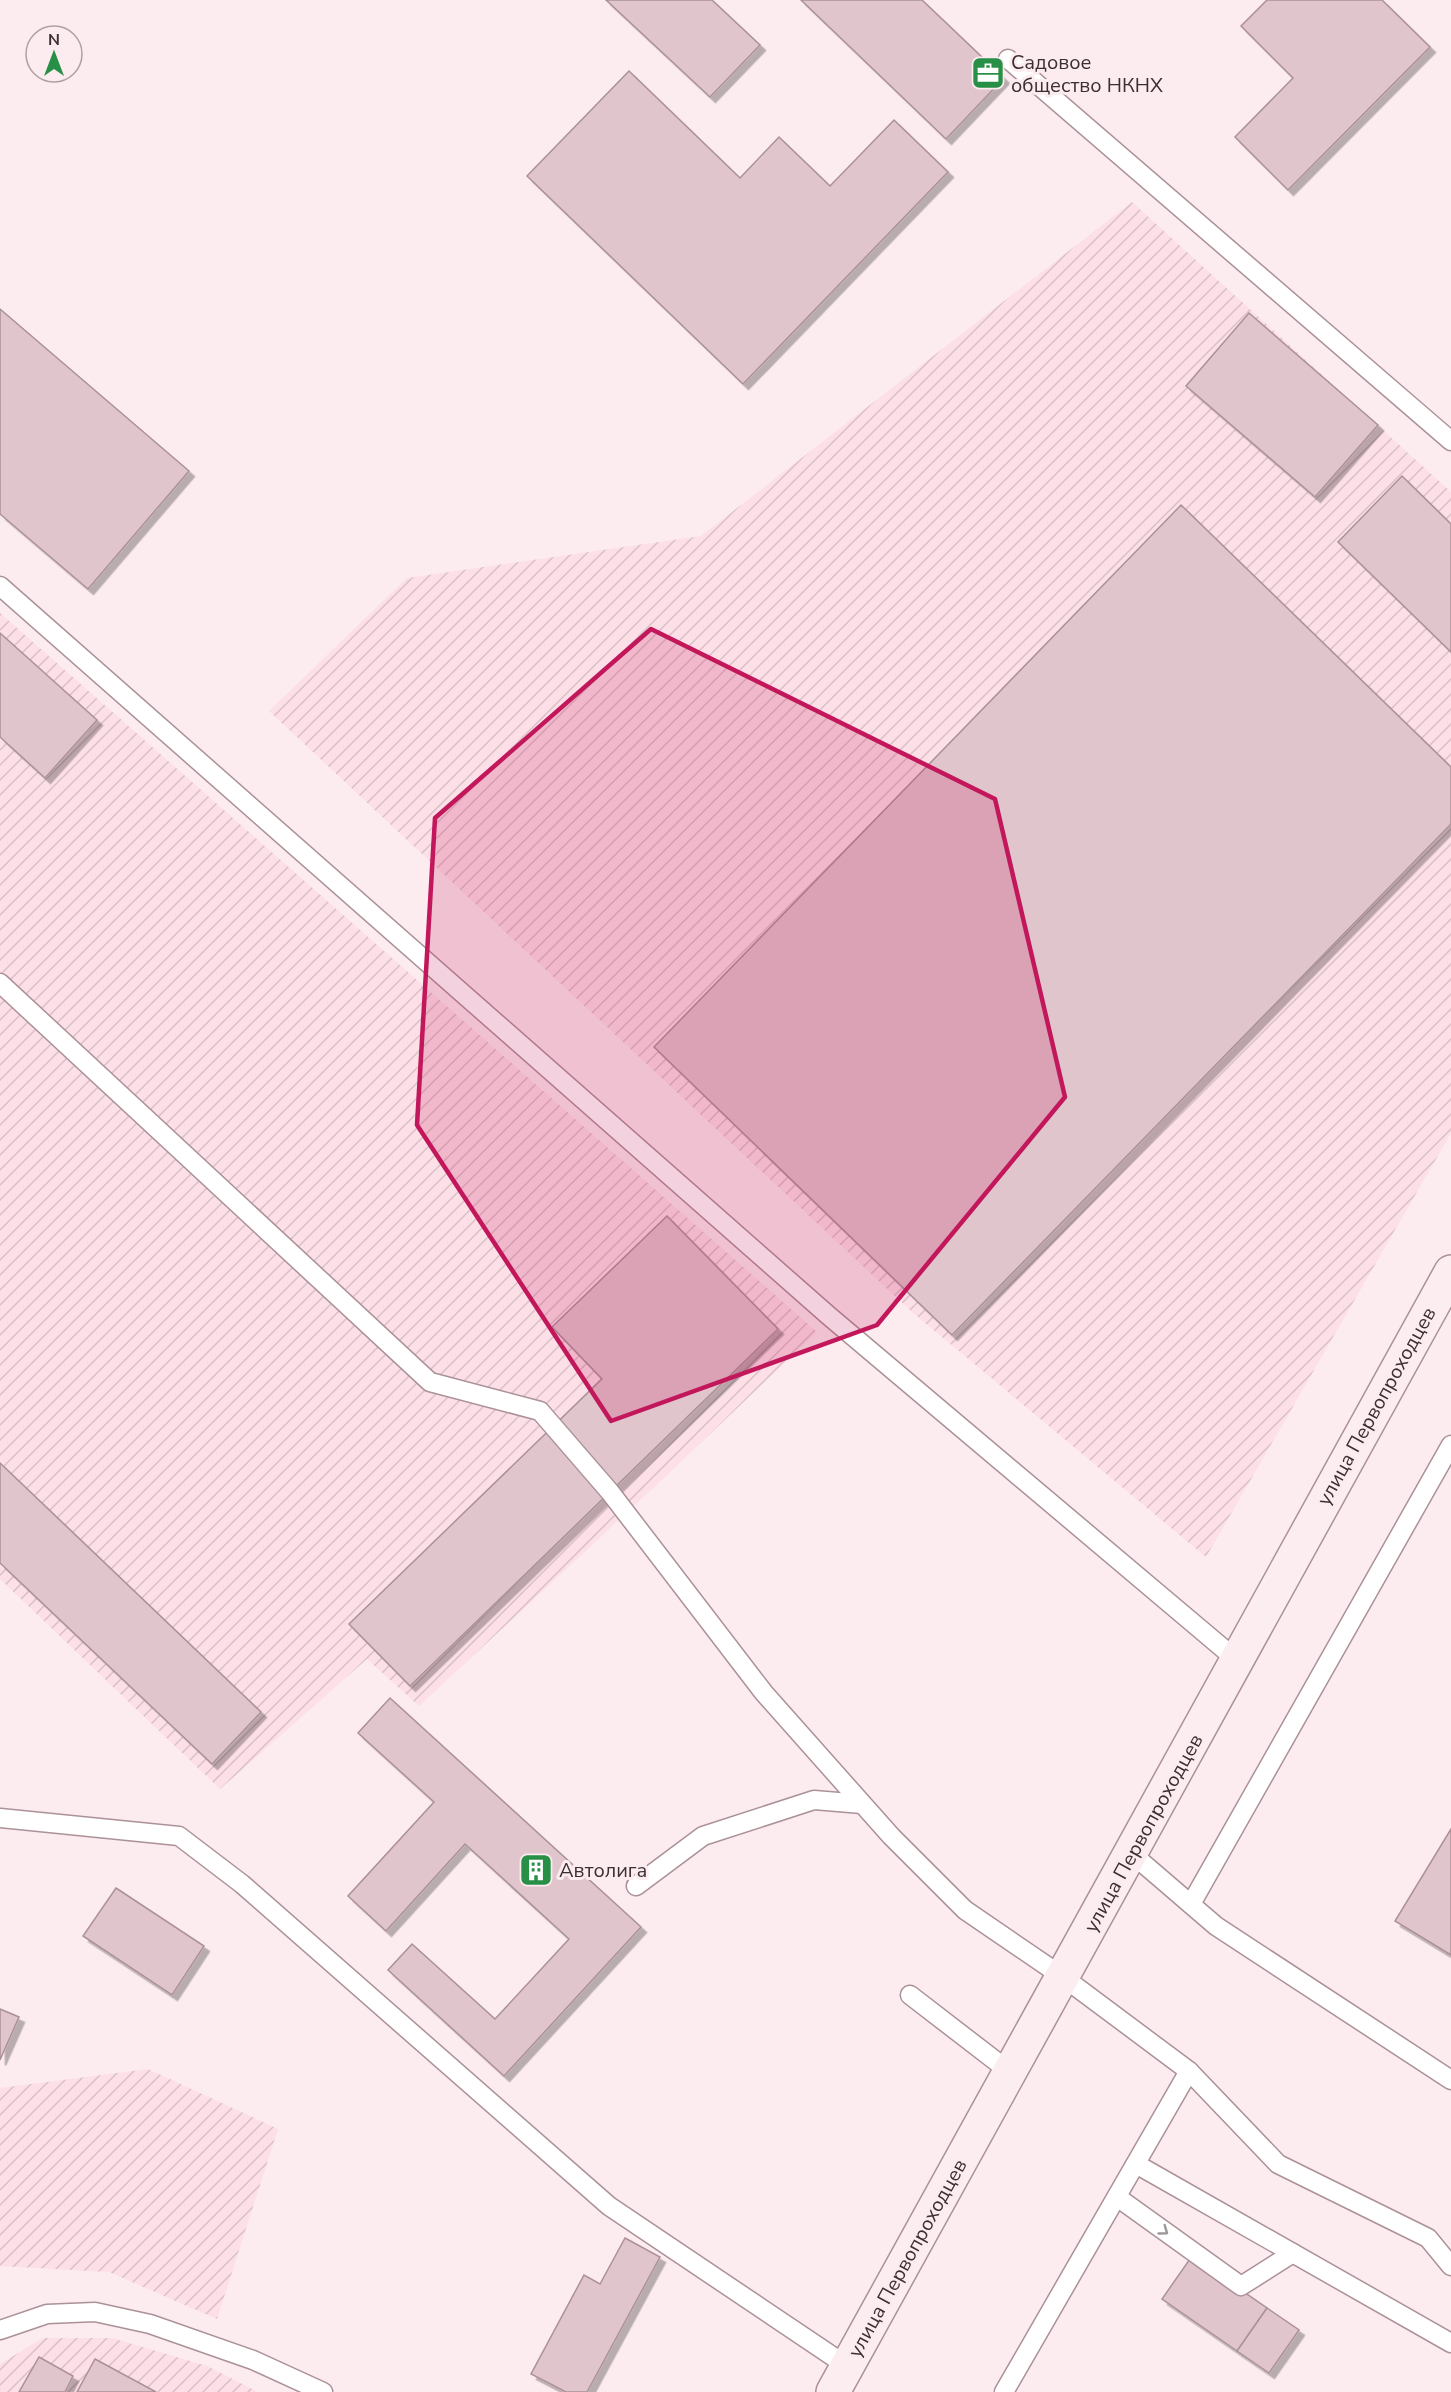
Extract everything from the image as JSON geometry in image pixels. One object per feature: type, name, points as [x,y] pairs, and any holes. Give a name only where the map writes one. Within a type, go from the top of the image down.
[{"type":"street","name":"улица Первопроходцев","points":[[840,2379],[1238,1661],[1331,1488],[1446,1292]]},
{"type":"lane","points":[[1008,59],[1451,441]]},
{"type":"lane","points":[[0,586],[829,1316],[1238,1661]]},
{"type":"lane","points":[[0,983],[430,1382],[540,1411],[610,1492],[764,1693],[862,1804],[964,1910],[1063,1977],[1190,2071],[1278,2164],[1428,2238],[1451,2266]]},
{"type":"lane","points":[[1191,1904],[1451,1445]]},
{"type":"lane","points":[[636,1886],[703,1836],[814,1800],[862,1804]]},
{"type":"lane","points":[[0,1818],[178,1836],[242,1884],[609,2206],[840,2379]]},
{"type":"lane","points":[[1131,1853],[1216,1926],[1451,2080]]},
{"type":"lane","points":[[910,1995],[1010,2072]]},
{"type":"lane","points":[[1004,2392],[1190,2071]]},
{"type":"lane","points":[[1136,2163],[1451,2343]]},
{"type":"lane","points":[[1117,2197],[1241,2286],[1293,2253]]},
{"type":"lane","points":[[0,2330],[47,2314],[95,2312],[150,2324],[243,2356],[323,2392]]},
{"type":"highlighted area","points":[[651,629],[995,799],[1065,1097],[877,1325],[611,1421],[417,1125],[435,818]]},
{"type":"shaded area","points":[[1132,202],[1451,492],[1451,1133],[1206,1557],[912,1312],[269,711],[407,578],[701,536]]},
{"type":"shaded area","points":[[0,613],[817,1332],[419,1706],[367,1659],[220,1789],[0,1579]]},
{"type":"shaded area","points":[[148,2069],[278,2129],[217,2319],[109,2272],[0,2266],[0,2088]]},
{"type":"shaded area","points":[[43,2338],[112,2338],[207,2366],[258,2392],[0,2392],[0,2364]]},
{"type":"building","points":[[606,0],[712,0],[760,45],[710,97]]},
{"type":"building","points":[[801,0],[922,0],[1004,78],[946,139]]},
{"type":"building","points":[[1267,0],[1382,0],[1430,47],[1288,190],[1235,137],[1293,78],[1241,26]]},
{"type":"building","points":[[629,71],[740,178],[779,137],[830,186],[894,120],[948,172],[743,384],[527,176]]},
{"type":"building","points":[[0,309],[189,471],[88,589],[0,514]]},
{"type":"building","points":[[1249,313],[1378,425],[1315,497],[1186,386]]},
{"type":"building","points":[[1402,476],[1451,524],[1451,652],[1338,542]]},
{"type":"building","points":[[1181,505],[1451,767],[1451,824],[952,1335],[654,1047]]},
{"type":"building","points":[[0,633],[97,720],[45,778],[0,737]]},
{"type":"building","points":[[667,1216],[778,1329],[410,1686],[349,1624],[602,1379],[552,1327]]},
{"type":"building","points":[[0,1463],[261,1712],[212,1764],[0,1563]]},
{"type":"building","name":"Автолига","points":[[390,1698],[641,1927],[504,2076],[388,1970],[412,1944],[495,2019],[569,1939],[465,1844],[386,1931],[348,1896],[434,1802],[358,1733]]},
{"type":"building","points":[[1451,1829],[1451,1955],[1395,1921]]},
{"type":"building","points":[[116,1888],[204,1946],[172,1995],[83,1936]]},
{"type":"building","points":[[0,2009],[19,2017],[0,2060]]},
{"type":"building","points":[[625,2238],[660,2257],[587,2392],[566,2392],[531,2374],[584,2275],[600,2284]]},
{"type":"building","points":[[1192,2256],[1267,2308],[1237,2351],[1162,2299]]},
{"type":"building","points":[[1267,2308],[1299,2330],[1269,2373],[1237,2351]]},
{"type":"building","points":[[39,2357],[73,2376],[65,2392],[19,2392]]},
{"type":"building","points":[[95,2359],[156,2392],[77,2392]]},
{"type":"place","name":"Садовое общество НКНХ","points":[[988,73]]},
{"type":"place","name":"Автолига","points":[[536,1870]]}]
